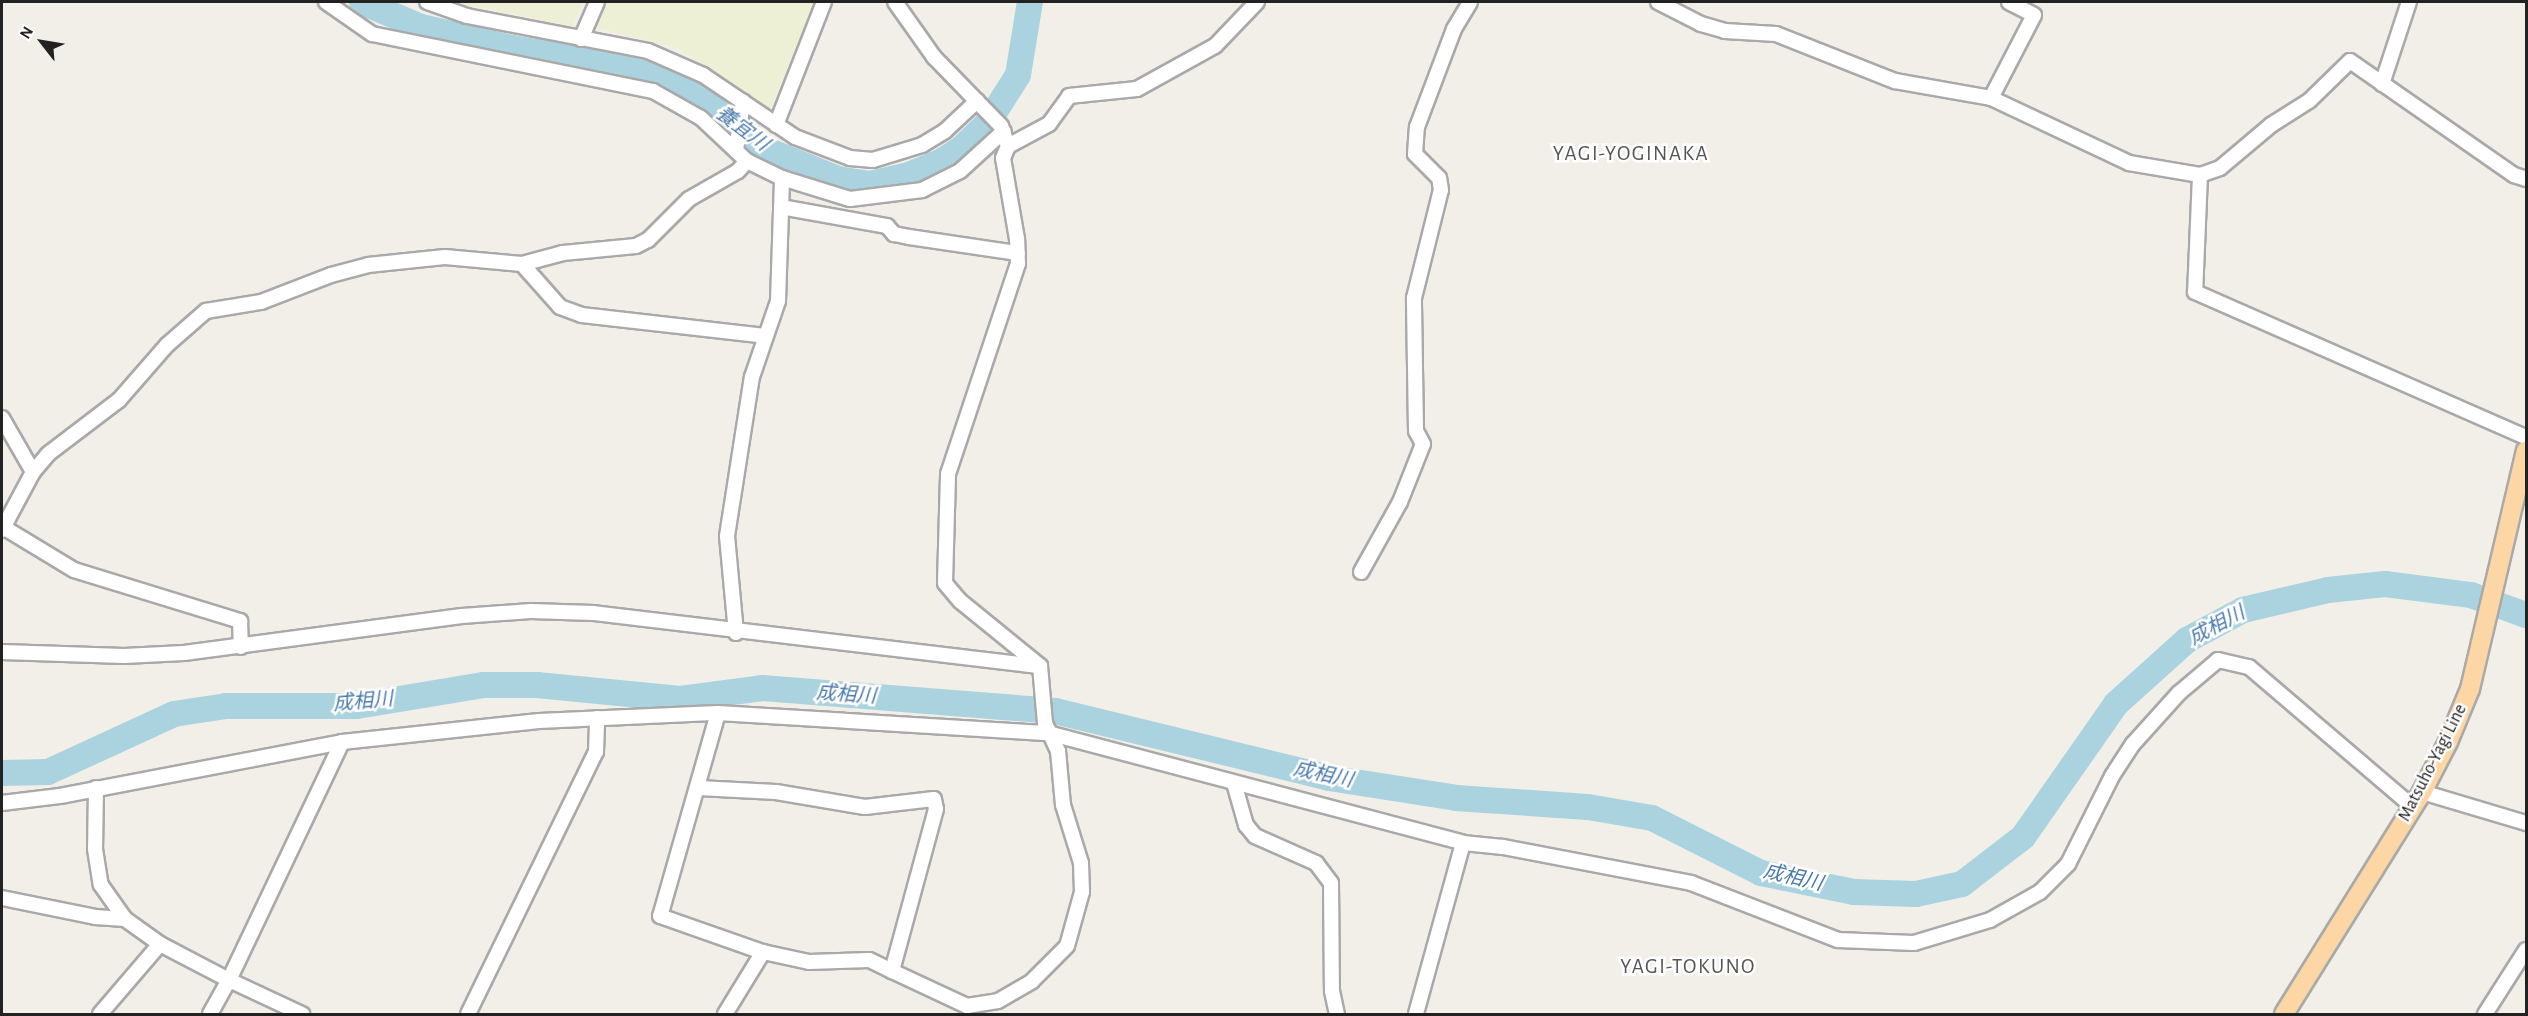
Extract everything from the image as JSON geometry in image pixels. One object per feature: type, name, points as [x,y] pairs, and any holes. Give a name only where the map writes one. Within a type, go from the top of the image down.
[{"type":"main road","name":"Matsuho-Yagi Line","points":[[2284,1014],[2417,800],[2470,688],[2495,569],[2526,450]]},
{"type":"street","points":[[326,2],[372,34],[653,91],[701,118],[735,146],[747,161],[782,178],[850,198],[904,194],[922,190],[960,171],[1003,129]]},
{"type":"street","points":[[427,2],[467,16],[648,51],[679,63],[809,145],[850,158],[873,159],[922,145],[945,131],[977,101]]},
{"type":"street","points":[[581,39],[597,2]]},
{"type":"street","points":[[776,125],[824,2]]},
{"type":"street","points":[[718,713],[660,916],[763,952],[809,962],[869,960],[958,1003],[981,1006],[998,1002],[1032,981],[1067,946],[1082,892],[1081,863],[1063,805],[1058,751],[1046,728],[1040,666],[960,601],[945,583],[948,474],[1018,253],[1003,158],[1008,146],[1003,129],[933,57],[894,2]]},
{"type":"street","points":[[1008,146],[1049,124],[1069,96],[1137,89],[1215,46],[1257,2]]},
{"type":"street","points":[[1361,572],[1405,493],[1423,444],[1416,431],[1414,298],[1441,190],[1439,178],[1415,154],[1417,127],[1454,29],[1470,2]]},
{"type":"street","points":[[1658,2],[1701,24],[1725,32],[1776,34],[1895,81],[1990,98],[2129,163],[2200,175],[2220,168],[2271,125],[2309,101],[2350,61],[2514,175],[2526,179]]},
{"type":"street","points":[[1990,98],[2034,15],[2009,2]]},
{"type":"street","points":[[2382,84],[2409,2]]},
{"type":"street","points":[[735,146],[742,102]]},
{"type":"street","points":[[241,647],[240,621],[74,570],[2,528],[33,472],[48,454],[119,400],[167,345],[206,311],[261,302],[331,274],[368,265],[445,257],[522,264],[563,253],[636,246],[648,240],[688,199],[738,171],[747,161]]},
{"type":"street","points":[[2200,175],[2195,292],[2526,437]]},
{"type":"street","points":[[736,633],[727,536],[752,377],[765,336],[772,325],[778,301],[782,178]]},
{"type":"street","points":[[781,207],[887,226],[894,234],[909,237],[1018,253]]},
{"type":"street","points":[[522,264],[560,307],[582,315],[765,336]]},
{"type":"street","points":[[2,417],[33,472]]},
{"type":"street","points":[[2,652],[124,656],[241,647],[368,627],[531,611],[593,613],[736,633],[1040,666]]},
{"type":"street","points":[[2,803],[96,788],[342,742],[597,718],[718,713],[1046,728],[1234,783],[1463,843],[1503,847],[1691,883],[1839,940],[1914,943],[1990,920],[2040,892],[2068,864],[2112,776],[2133,744],[2179,693],[2218,660],[2249,668],[2417,800],[2526,824]]},
{"type":"street","points":[[468,1014],[596,752],[597,718]]},
{"type":"street","points":[[210,1014],[229,980],[342,742]]},
{"type":"street","points":[[1234,783],[1246,825],[1255,836],[1316,863],[1331,883],[1332,991],[1337,1014]]},
{"type":"street","points":[[96,788],[95,849],[101,885],[125,919],[160,944],[302,1014]]},
{"type":"street","points":[[698,788],[776,792],[865,807],[934,799],[936,809],[892,971]]},
{"type":"street","points":[[1416,1014],[1463,843]]},
{"type":"street","points":[[2,898],[95,917],[125,919]]},
{"type":"street","points":[[100,1014],[160,944]]},
{"type":"street","points":[[2485,1014],[2526,950]]},
{"type":"street","points":[[725,1014],[763,952]]},
{"type":"green space","points":[[453,2],[584,2],[573,26]]},
{"type":"green space","points":[[607,2],[814,2],[769,112],[677,48],[596,28]]},
{"type":"waterway","name":"養宜川","points":[[362,2],[421,27],[512,48],[641,69],[665,77],[691,89],[743,134],[769,151],[838,179],[870,184],[906,176],[939,163],[962,148],[987,124],[1018,75],[1030,2]]},
{"type":"waterway","name":"成相川","points":[[2,773],[48,772],[174,714],[226,706],[357,706],[484,685],[537,685],[680,699],[762,688],[1055,711],[1329,778],[1456,798],[1588,807],[1652,818],[1761,873],[1854,892],[1916,894],[1962,884],[2023,837],[2116,704],[2187,640],[2243,610],[2328,590],[2385,584],[2471,595],[2526,615]]},
{"type":"district","name":"YAGI-YOGINAKA","points":[[1631,154]]},
{"type":"district","name":"YAGI-TOKUNO","points":[[1688,967]]}]
